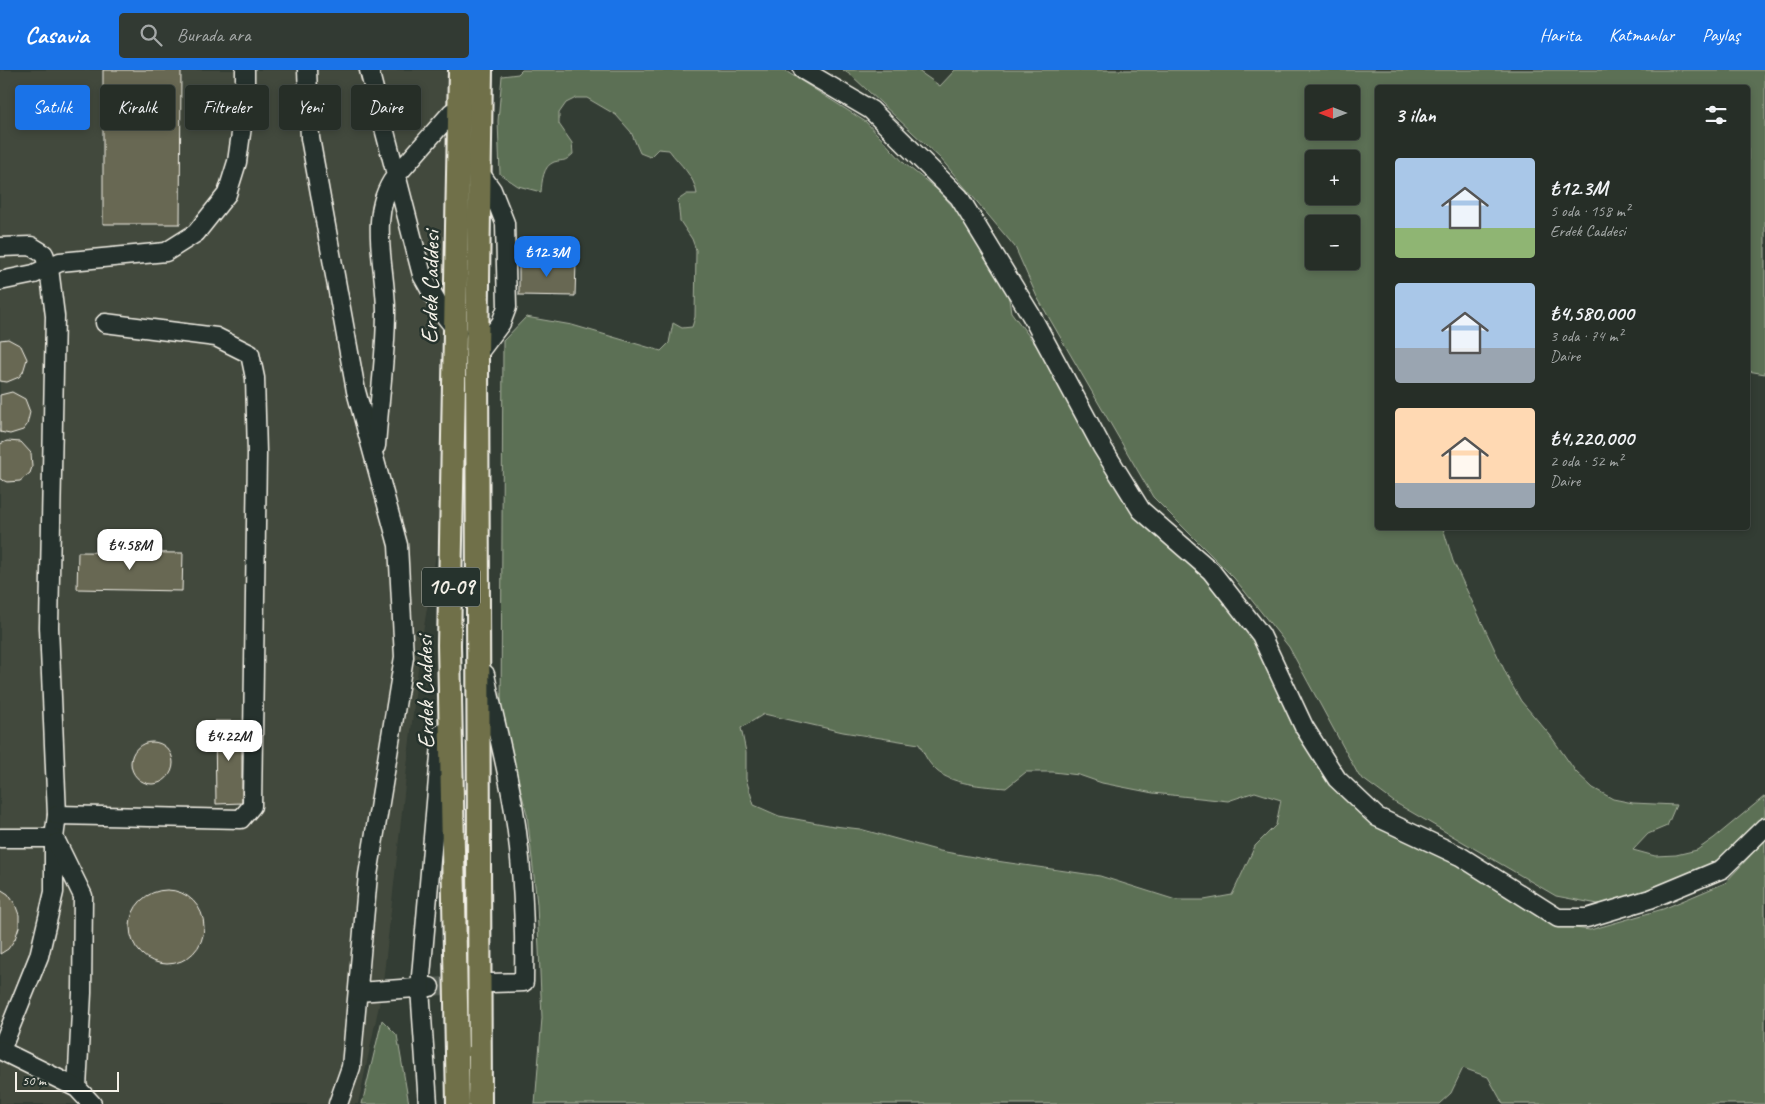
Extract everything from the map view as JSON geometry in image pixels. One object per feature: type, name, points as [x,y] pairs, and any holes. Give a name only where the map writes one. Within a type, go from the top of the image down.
[{"type":"main road","name":"Erdek Caddesi","points":[[458,1104],[450,646],[460,70]]},
{"type":"main road","name":"Erdek Caddesi","points":[[480,1104],[477,354],[481,70]]},
{"type":"lane","points":[[0,281],[34,274],[60,262],[166,252],[196,234],[226,194],[237,162],[245,105],[245,70]]},
{"type":"lane","points":[[307,70],[310,138],[356,391],[398,545],[404,657],[368,875],[351,1067],[338,1104]]},
{"type":"lane","points":[[369,70],[395,177],[422,275],[445,316],[477,354],[501,323],[507,306],[505,223],[492,190],[480,173]]},
{"type":"lane","points":[[803,70],[871,110],[959,197],[1030,315],[1102,447],[1141,510],[1211,571],[1261,635],[1304,727],[1337,780],[1377,817],[1460,856],[1558,918],[1587,918],[1650,899],[1722,869],[1765,827]]},
{"type":"lane","points":[[375,457],[386,311],[380,228],[383,201],[387,187],[452,112]]},
{"type":"lane","points":[[0,247],[31,246],[44,254],[49,268],[55,316],[49,627],[57,815],[54,838],[54,892],[39,956],[0,1050],[76,1088],[92,1104]]},
{"type":"lane","points":[[57,815],[241,819],[252,806],[257,454],[255,378],[250,354],[216,337],[105,323]]},
{"type":"lane","points":[[477,639],[514,812],[524,908],[524,982],[491,983]]},
{"type":"lane","points":[[428,1104],[425,988],[450,646]]},
{"type":"lane","points":[[0,838],[54,838]]},
{"type":"lane","points":[[54,838],[83,896],[82,993],[76,1088]]},
{"type":"lane","points":[[358,992],[425,988]]},
{"type":"shaded area","points":[[0,70],[449,70],[444,506],[420,650],[382,991],[358,1104],[0,1104]]},
{"type":"green space","points":[[522,70],[784,70],[866,122],[905,164],[939,191],[954,208],[1006,280],[1011,312],[1044,356],[1131,502],[1202,576],[1258,646],[1312,757],[1376,825],[1459,864],[1559,926],[1590,930],[1663,909],[1725,883],[1750,856],[1643,898],[1598,904],[1556,896],[1394,802],[1359,776],[1289,647],[1234,578],[1153,497],[1037,297],[1015,247],[941,159],[852,76],[843,70],[917,70],[940,86],[955,70],[1765,70],[1765,374],[1750,371],[1750,85],[1375,85],[1375,530],[1444,530],[1453,561],[1510,682],[1521,701],[1550,735],[1576,772],[1593,788],[1613,799],[1633,803],[1676,805],[1667,826],[1648,834],[1633,850],[1655,856],[1676,855],[1697,850],[1765,796],[1765,1104],[1503,1104],[1488,1077],[1463,1068],[1451,1093],[1439,1104],[535,1104],[542,1018],[537,904],[527,814],[501,717],[503,341],[526,317],[572,325],[661,351],[669,343],[673,323],[682,328],[692,327],[695,317],[696,250],[692,239],[680,221],[678,200],[687,194],[697,194],[690,176],[669,150],[658,149],[650,157],[640,153],[631,132],[616,115],[587,98],[576,98],[566,103],[559,113],[559,124],[572,143],[573,154],[565,160],[554,162],[547,167],[541,192],[518,186],[500,174],[498,121],[502,76],[518,74]],"holes":[[[764,714],[843,732],[919,744],[929,762],[940,773],[948,778],[967,784],[1006,788],[1026,772],[1053,772],[1079,775],[1102,783],[1153,793],[1228,801],[1255,792],[1281,800],[1276,825],[1255,846],[1232,895],[1204,900],[1176,900],[1100,876],[940,851],[860,829],[779,816],[754,805],[746,779],[746,752],[741,728]]]},
{"type":"green space","points":[[382,1020],[397,1035],[409,1104],[362,1104]]},
{"type":"building","points":[[103,70],[181,70],[180,224],[103,224],[103,130],[175,130],[175,85],[103,85]]},
{"type":"building","points":[[519,260],[576,262],[575,296],[519,295]]},
{"type":"building","points":[[8,339],[21,346],[27,359],[23,372],[19,377],[7,382],[0,381],[0,340]]},
{"type":"building","points":[[12,392],[25,399],[30,412],[27,425],[23,430],[10,434],[0,432],[0,395]]},
{"type":"building","points":[[7,441],[21,442],[31,453],[32,467],[30,473],[20,481],[7,482],[0,479],[0,444]]},
{"type":"building","points":[[78,552],[183,553],[182,591],[77,589]]},
{"type":"building","points":[[215,721],[242,721],[242,803],[216,804]]},
{"type":"building","points":[[148,742],[156,742],[167,748],[173,763],[167,778],[156,784],[148,784],[137,778],[131,767],[131,759],[137,748]]},
{"type":"building","points":[[0,889],[8,894],[15,904],[19,915],[19,927],[15,939],[8,949],[0,954]]},
{"type":"building","points":[[160,890],[174,890],[188,896],[198,906],[204,920],[202,941],[188,958],[174,964],[160,964],[146,958],[136,948],[130,934],[130,920],[136,906],[146,896]]},
{"type":"tunnel","points":[[430,987],[491,983]]}]
